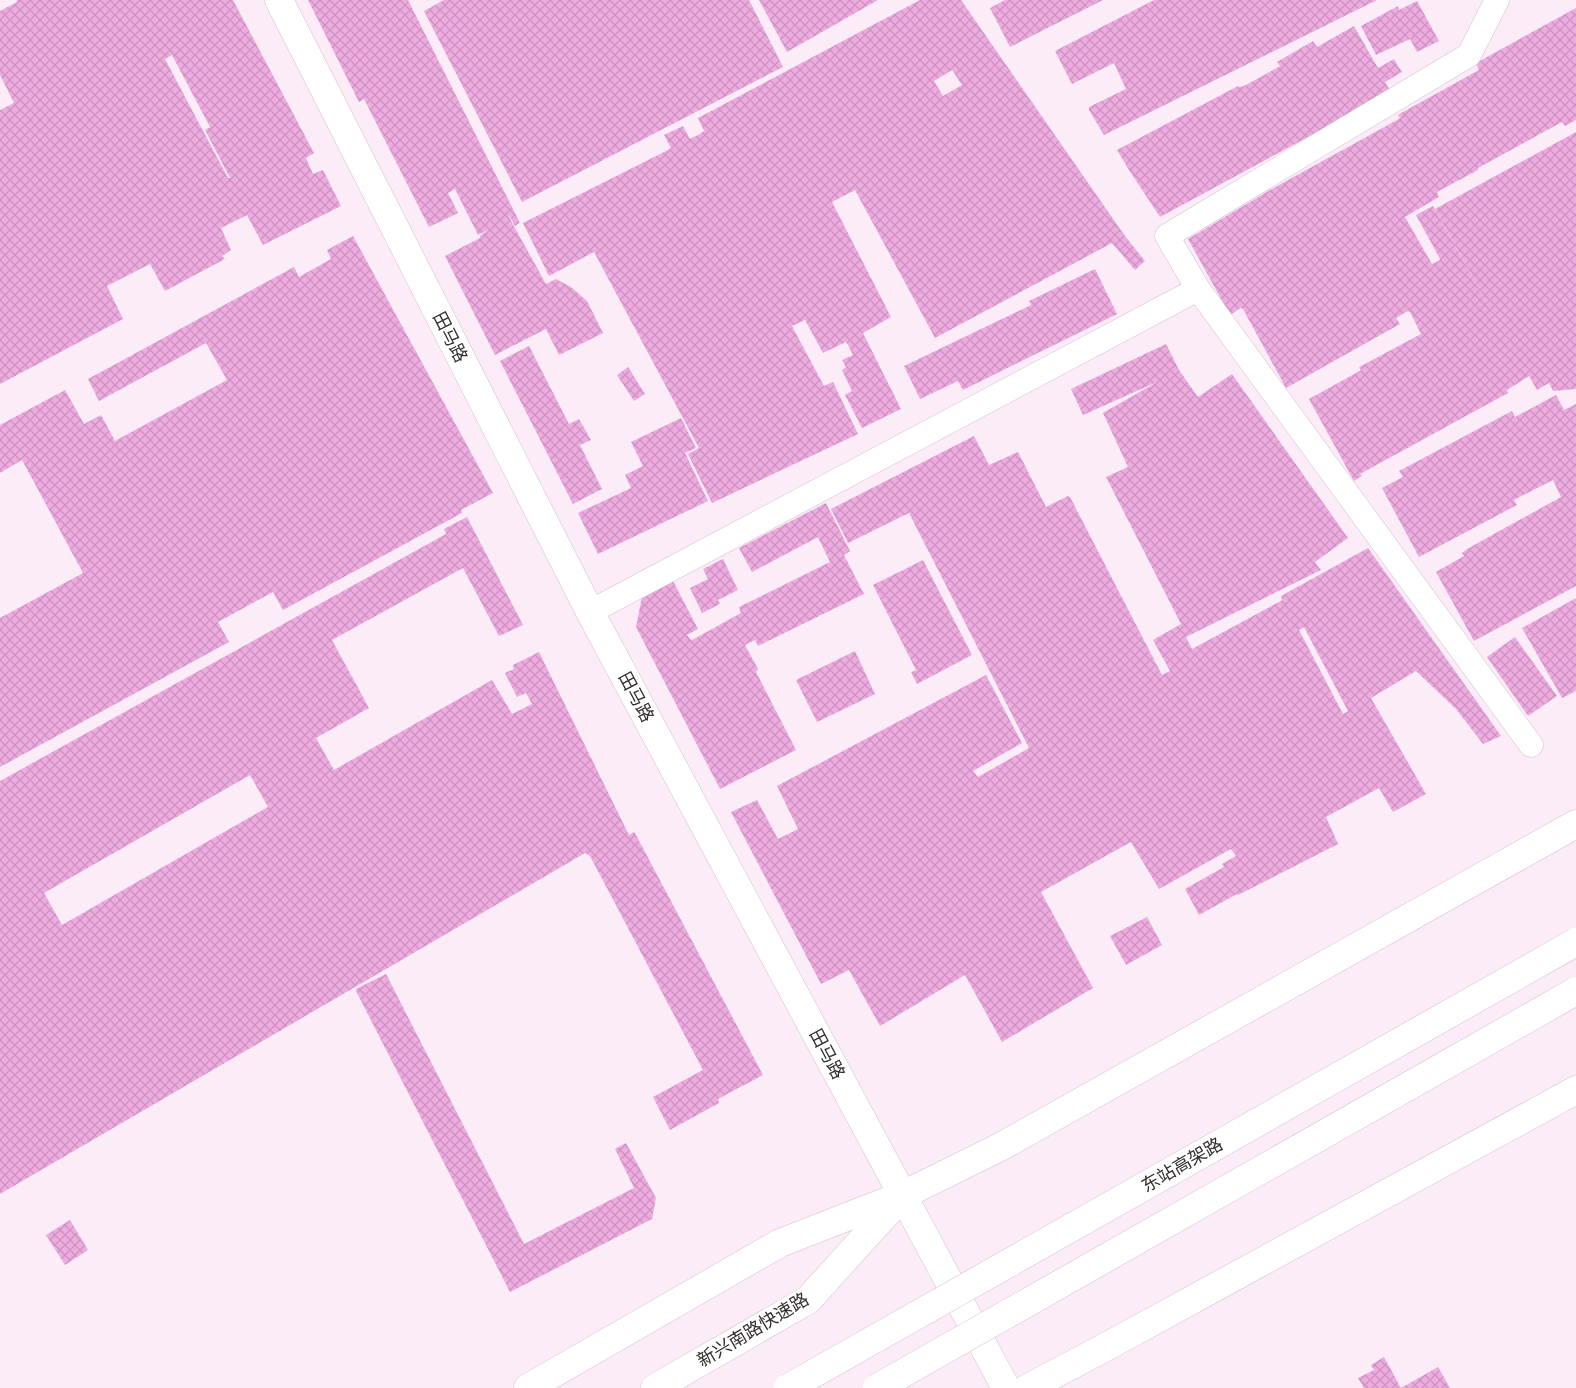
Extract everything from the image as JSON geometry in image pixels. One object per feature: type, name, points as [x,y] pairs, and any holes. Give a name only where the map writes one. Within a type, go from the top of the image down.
[{"type":"main road","name":"田马路","points":[[279,0],[590,612],[1006,1388]]},
{"type":"main road","points":[[528,1388],[780,1243],[903,1195],[1002,1146],[1576,824]]},
{"type":"main road","name":"东站高架路","points":[[788,1388],[1576,942]]},
{"type":"main road","points":[[877,1388],[1576,992]]},
{"type":"main road","points":[[1028,1388],[1576,1090]]},
{"type":"main road","name":"新兴南路快速路","points":[[655,1388],[808,1300],[903,1195]]},
{"type":"street","points":[[1497,0],[1469,55],[1167,236],[1198,289],[1531,745]]},
{"type":"street","points":[[590,612],[1198,289]]},
{"type":"building","points":[[17,0],[233,0],[314,153],[306,158],[313,174],[323,170],[341,206],[263,245],[247,215],[221,228],[231,250],[222,256],[225,259],[165,291],[150,264],[107,286],[123,319],[0,384],[0,110],[14,103],[0,75],[0,11],[17,2]],"holes":[[[172,55],[210,127],[205,130],[230,178],[228,178],[165,59]]]},
{"type":"building","points":[[308,0],[408,0],[520,223],[515,226],[509,215],[510,219],[546,284],[556,279],[571,287],[587,301],[603,333],[559,355],[546,329],[495,355],[445,256],[480,238],[488,230],[478,235],[455,189],[448,193],[458,213],[429,227],[364,99],[359,102]]},
{"type":"building","points":[[444,0],[749,0],[783,67],[522,202],[424,11]]},
{"type":"building","points":[[759,0],[878,0],[787,52]]},
{"type":"building","points":[[920,0],[961,0],[1125,236],[1145,261],[1135,270],[1112,243],[935,338],[855,190],[832,202],[891,317],[863,333],[901,409],[862,428],[845,395],[852,391],[842,370],[846,367],[842,360],[853,355],[846,342],[823,353],[805,320],[792,326],[824,386],[833,382],[858,434],[712,503],[688,454],[699,448],[594,252],[549,276],[523,223],[668,150],[671,148],[664,135],[683,126],[690,139],[698,135],[704,131],[698,118]],"holes":[[[952,70],[962,85],[943,96],[934,81]]]},
{"type":"building","points":[[1005,0],[1103,0],[1010,47],[990,8]]},
{"type":"building","points":[[1154,0],[1377,0],[1104,135],[1089,107],[1126,89],[1114,63],[1072,84],[1055,51]]},
{"type":"building","points":[[1417,1],[1439,41],[1417,52],[1410,39],[1376,55],[1361,26],[1398,6],[1399,10]]},
{"type":"building","points":[[1576,8],[1576,120],[1565,126],[1562,122],[1478,168],[1478,170],[1437,192],[1439,197],[1405,217],[1432,264],[1440,260],[1416,215],[1433,206],[1524,369],[1435,209],[1576,132],[1576,389],[1553,391],[1549,383],[1537,390],[1529,376],[1507,390],[1508,393],[1360,474],[1362,476],[1354,481],[1309,399],[1361,370],[1359,367],[1421,334],[1410,312],[1408,311],[1396,318],[1400,324],[1286,388],[1243,309],[1241,308],[1230,315],[1188,239],[1270,190],[1397,120],[1400,118],[1398,115],[1479,70],[1476,63]]},
{"type":"building","points":[[1354,26],[1378,68],[1394,59],[1402,72],[1385,82],[1391,92],[1160,217],[1117,150],[1238,86],[1244,86],[1275,69],[1280,66],[1277,62],[1313,41],[1317,47]]},
{"type":"building","points":[[353,236],[493,493],[461,510],[462,513],[283,610],[273,592],[218,622],[229,642],[0,767],[0,618],[83,573],[22,460],[0,473],[0,425],[65,390],[84,424],[101,415],[115,441],[227,380],[206,343],[99,401],[88,379],[294,267],[299,277],[331,259],[327,250]]},
{"type":"building","points":[[1095,269],[1117,314],[963,390],[958,381],[920,399],[904,366],[1031,305],[1029,301]]},
{"type":"building","points":[[1166,344],[1179,370],[1198,397],[1232,374],[1348,538],[1315,562],[1321,570],[1186,637],[1192,649],[1279,602],[1282,600],[1281,596],[1368,548],[1501,736],[1483,744],[1456,709],[1416,671],[1371,698],[1426,794],[1393,812],[1379,788],[1326,817],[1338,844],[1199,915],[1185,889],[1224,867],[1222,864],[1236,856],[1231,849],[1159,889],[1131,842],[1041,892],[1093,988],[1002,1042],[965,975],[880,1026],[849,970],[821,984],[731,812],[757,800],[778,839],[798,829],[777,786],[986,675],[1022,743],[973,771],[978,777],[1029,748],[909,513],[848,543],[831,509],[974,436],[989,465],[1018,452],[1046,507],[1068,496],[1070,497],[1162,675],[1170,671],[1153,640],[1181,624],[1106,477],[1128,467],[1103,413],[1157,382],[1083,415],[1071,389]],"holes":[[[1304,627],[1348,711],[1343,714],[1299,630]]]},
{"type":"building","points":[[529,346],[569,424],[579,419],[591,440],[580,445],[602,489],[573,504],[500,361]]},
{"type":"building","points":[[628,367],[645,394],[634,401],[617,375]]},
{"type":"building","points":[[1556,395],[1564,410],[1576,404],[1576,586],[1474,641],[1436,572],[1464,556],[1462,553],[1467,549],[1561,497],[1553,480],[1514,500],[1517,505],[1419,557],[1382,488],[1403,477],[1399,471],[1512,411],[1515,417]]},
{"type":"building","points":[[681,418],[696,448],[685,453],[708,501],[598,554],[578,513],[631,488],[625,475],[643,466],[631,442]]},
{"type":"building","points":[[826,503],[850,551],[844,555],[864,594],[758,646],[755,640],[745,645],[758,669],[756,672],[796,750],[720,789],[636,627],[642,597],[673,581],[698,629],[687,635],[691,640],[694,639],[741,613],[739,607],[830,562],[818,537],[752,572],[739,548]]},
{"type":"building","points":[[467,517],[523,625],[499,636],[463,568],[332,640],[369,708],[316,738],[334,770],[492,680],[512,714],[532,704],[526,693],[517,697],[505,673],[514,669],[513,665],[539,652],[629,835],[634,832],[636,835],[763,1075],[718,1099],[719,1103],[670,1130],[653,1097],[703,1070],[590,856],[585,853],[0,1194],[0,781],[446,534],[444,529]],"holes":[[[250,775],[268,807],[62,925],[44,893]]]},
{"type":"building","points":[[723,559],[738,590],[718,600],[720,604],[702,613],[690,588],[708,579],[703,569]]},
{"type":"building","points":[[923,560],[972,655],[917,684],[911,672],[916,670],[873,585]]},
{"type":"building","points":[[1576,598],[1576,691],[1562,698],[1522,628]]},
{"type":"building","points":[[1515,637],[1557,696],[1528,716],[1487,657]]},
{"type":"building","points":[[855,651],[875,694],[817,722],[796,680]]},
{"type":"building","points":[[1147,917],[1162,945],[1126,965],[1110,936]]},
{"type":"building","points":[[386,974],[524,1244],[634,1188],[615,1149],[626,1143],[656,1198],[652,1219],[510,1292],[356,991],[356,989]]},
{"type":"building","points":[[70,1220],[88,1250],[65,1265],[46,1235]]},
{"type":"building","points":[[1384,1357],[1401,1388],[1364,1388],[1358,1378],[1374,1370],[1371,1365]]},
{"type":"building","points":[[1438,1367],[1450,1388],[1401,1388]]}]
